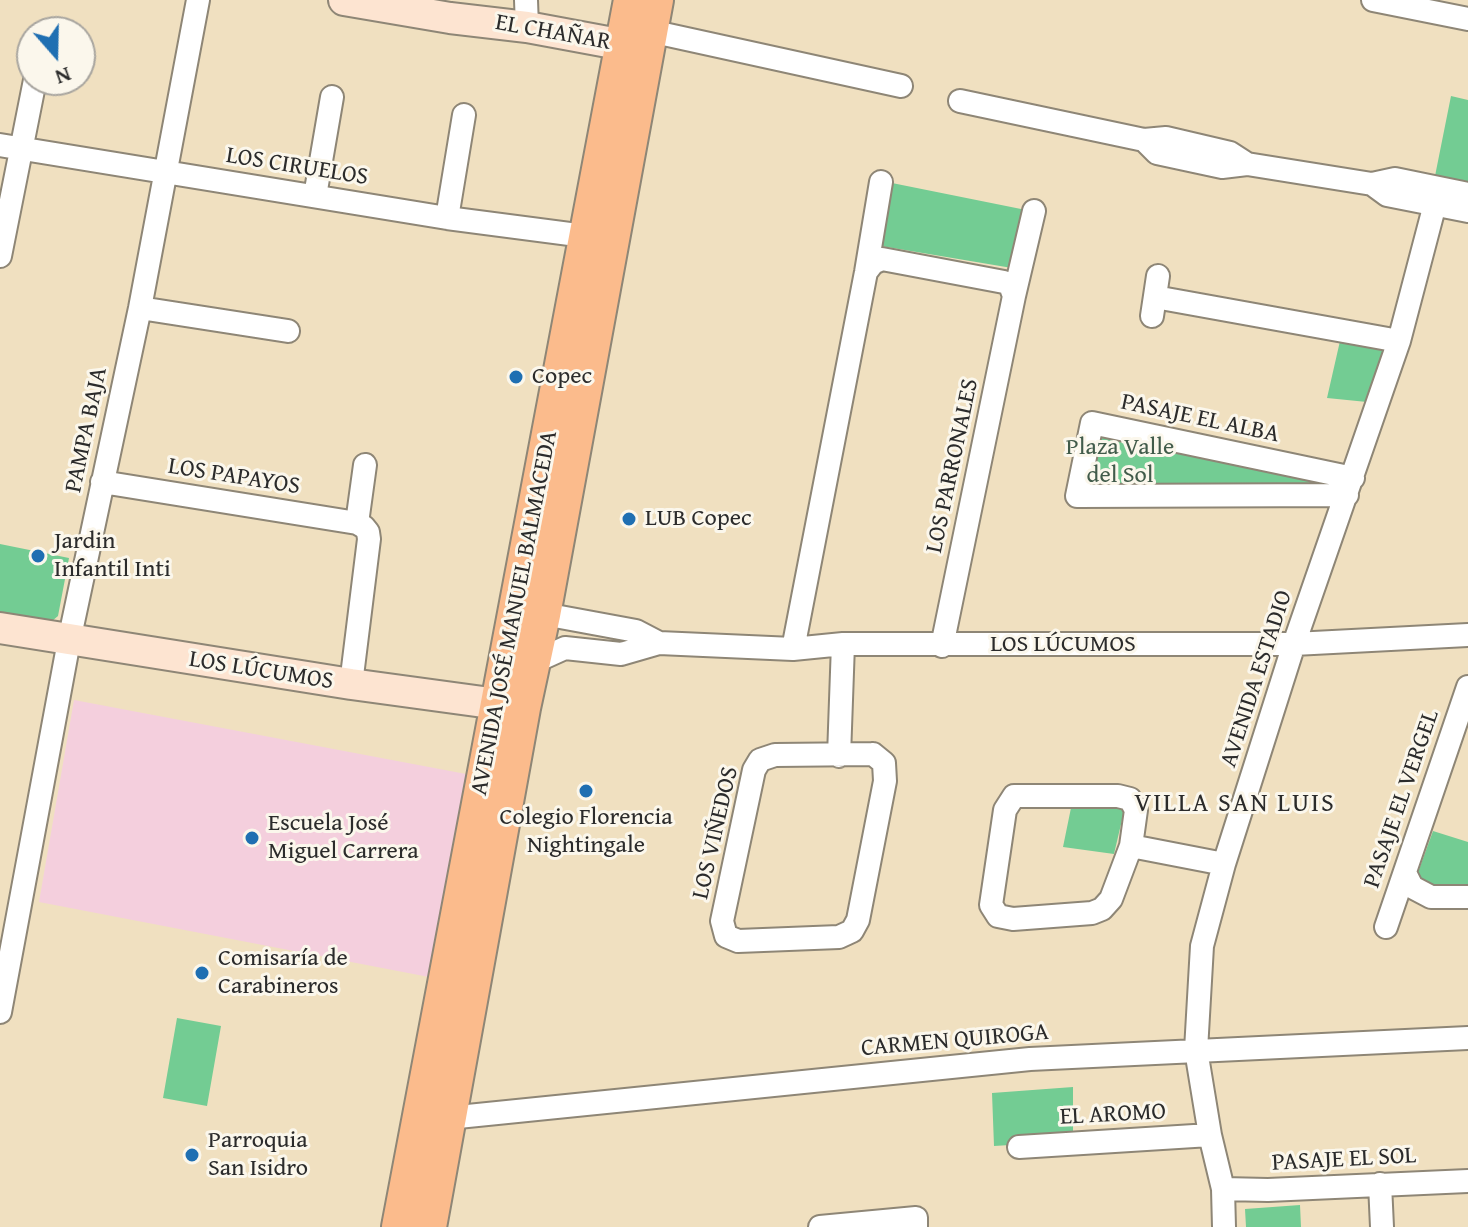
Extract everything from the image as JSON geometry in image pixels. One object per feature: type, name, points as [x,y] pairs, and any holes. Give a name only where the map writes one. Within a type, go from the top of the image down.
[{"type":"main road","name":"AVENIDA JOSÉ MANUEL BALMACEDA","points":[[399,1227],[642,83],[644,25],[631,0]]},
{"type":"main road","name":"AVENIDA JOSÉ MANUEL BALMACEDA","points":[[429,1227],[510,706],[534,662],[529,612],[585,236],[644,25]]},
{"type":"street","name":"PAMPA BAJA","points":[[0,1012],[69,641],[140,308],[198,0]]},
{"type":"street","name":"EL CHAÑAR","points":[[344,0],[450,18],[527,13],[644,25],[901,86]]},
{"type":"street","points":[[1373,0],[1468,19]]},
{"type":"street","points":[[0,256],[32,96]]},
{"type":"street","points":[[315,196],[332,97]]},
{"type":"street","points":[[960,101],[1144,140],[1157,153],[1222,167],[1247,164],[1372,184],[1395,179],[1468,194]]},
{"type":"street","points":[[447,218],[464,115]]},
{"type":"street","name":"LOS CIRUELOS","points":[[0,145],[447,218],[585,236]]},
{"type":"street","points":[[793,649],[881,182]]},
{"type":"street","points":[[1372,184],[1387,195],[1468,211]]},
{"type":"street","name":"AVENIDA ESTADIO","points":[[1224,1227],[1223,1189],[1210,1135],[1196,1050],[1202,946],[1224,864],[1294,644],[1399,341],[1435,204]]},
{"type":"street","name":"LOS PARRONALES","points":[[942,646],[1034,211]]},
{"type":"street","points":[[866,272],[873,263],[882,259],[1004,282],[1010,285],[1014,296]]},
{"type":"street","points":[[1155,296],[1399,341]]},
{"type":"street","points":[[140,308],[288,331]]},
{"type":"street","name":"PASAJE EL ALBA","points":[[1092,423],[1350,486],[1077,496],[1092,423]]},
{"type":"street","points":[[351,684],[369,539],[368,532],[357,523],[365,465]]},
{"type":"street","name":"LOS PAPAYOS","points":[[102,482],[357,523]]},
{"type":"street","name":"LOS LÚCUMOS","points":[[529,612],[636,631],[659,643]]},
{"type":"street","name":"LOS LÚCUMOS","points":[[0,628],[69,641],[510,706]]},
{"type":"street","name":"LOS LÚCUMOS","points":[[534,662],[565,648],[621,654],[659,643],[793,649],[843,644],[1294,644],[1468,635]]},
{"type":"street","points":[[839,756],[843,644]]},
{"type":"street","name":"PASAJE EL VERGEL","points":[[1386,927],[1468,687]]},
{"type":"street","name":"LOS VIÑEDOS","points":[[873,754],[884,763],[885,781],[858,920],[852,931],[839,937],[738,941],[726,936],[722,921],[754,770],[760,760],[775,755],[839,756],[873,754]]},
{"type":"street","points":[[1014,796],[1118,796],[1130,799],[1136,810],[1131,846],[1111,899],[1102,909],[1092,913],[1013,919],[998,916],[991,905],[1005,810],[1014,796]]},
{"type":"street","points":[[1131,846],[1224,864]]},
{"type":"street","points":[[1405,873],[1412,887],[1431,897],[1468,897]]},
{"type":"street","name":"CARMEN QUIROGA","points":[[448,1118],[1030,1059],[1468,1038]]},
{"type":"street","name":"EL AROMO","points":[[1019,1147],[1210,1135]]},
{"type":"street","name":"PASAJE EL SOL","points":[[1223,1189],[1268,1190],[1468,1181]]},
{"type":"street","points":[[1380,1184],[1382,1227]]},
{"type":"street","points":[[820,1227],[916,1218],[916,1227]]},
{"type":"shaded area","name":"Escuela José Miguel Carrera","points":[[74,700],[466,774],[429,977],[39,902]]},
{"type":"green space","points":[[1451,96],[1468,100],[1468,182],[1435,176]]},
{"type":"green space","points":[[887,182],[1026,210],[1012,268],[875,245]]},
{"type":"green space","points":[[1340,341],[1387,346],[1367,402],[1327,398]]},
{"type":"green space","name":"Plaza Valle del Sol","points":[[1100,432],[1332,478],[1330,486],[1091,486]]},
{"type":"green space","points":[[0,544],[69,558],[58,616],[52,621],[0,612]]},
{"type":"green space","points":[[1072,803],[1125,807],[1114,854],[1063,847]]},
{"type":"green space","points":[[1433,831],[1468,842],[1468,889],[1431,889],[1421,882],[1417,875]]},
{"type":"green space","points":[[177,1018],[221,1026],[207,1106],[163,1098]]},
{"type":"green space","points":[[1073,1087],[1073,1141],[994,1146],[992,1093]]},
{"type":"green space","points":[[1300,1205],[1301,1227],[1246,1227],[1245,1209]]},
{"type":"place","name":"Copec","points":[[516,377]]},
{"type":"place","name":"LUB Copec","points":[[629,519]]},
{"type":"place","name":"Jardin Infantil Inti","points":[[38,556]]},
{"type":"place","name":"Colegio Florencia Nightingale","points":[[586,791]]},
{"type":"place","name":"Escuela José Miguel Carrera","points":[[252,838]]},
{"type":"place","name":"Comisaría de Carabineros","points":[[202,973]]},
{"type":"place","name":"Parroquia San Isidro","points":[[192,1155]]},
{"type":"district","name":"VILLA SAN LUIS","points":[[1235,804]]}]
